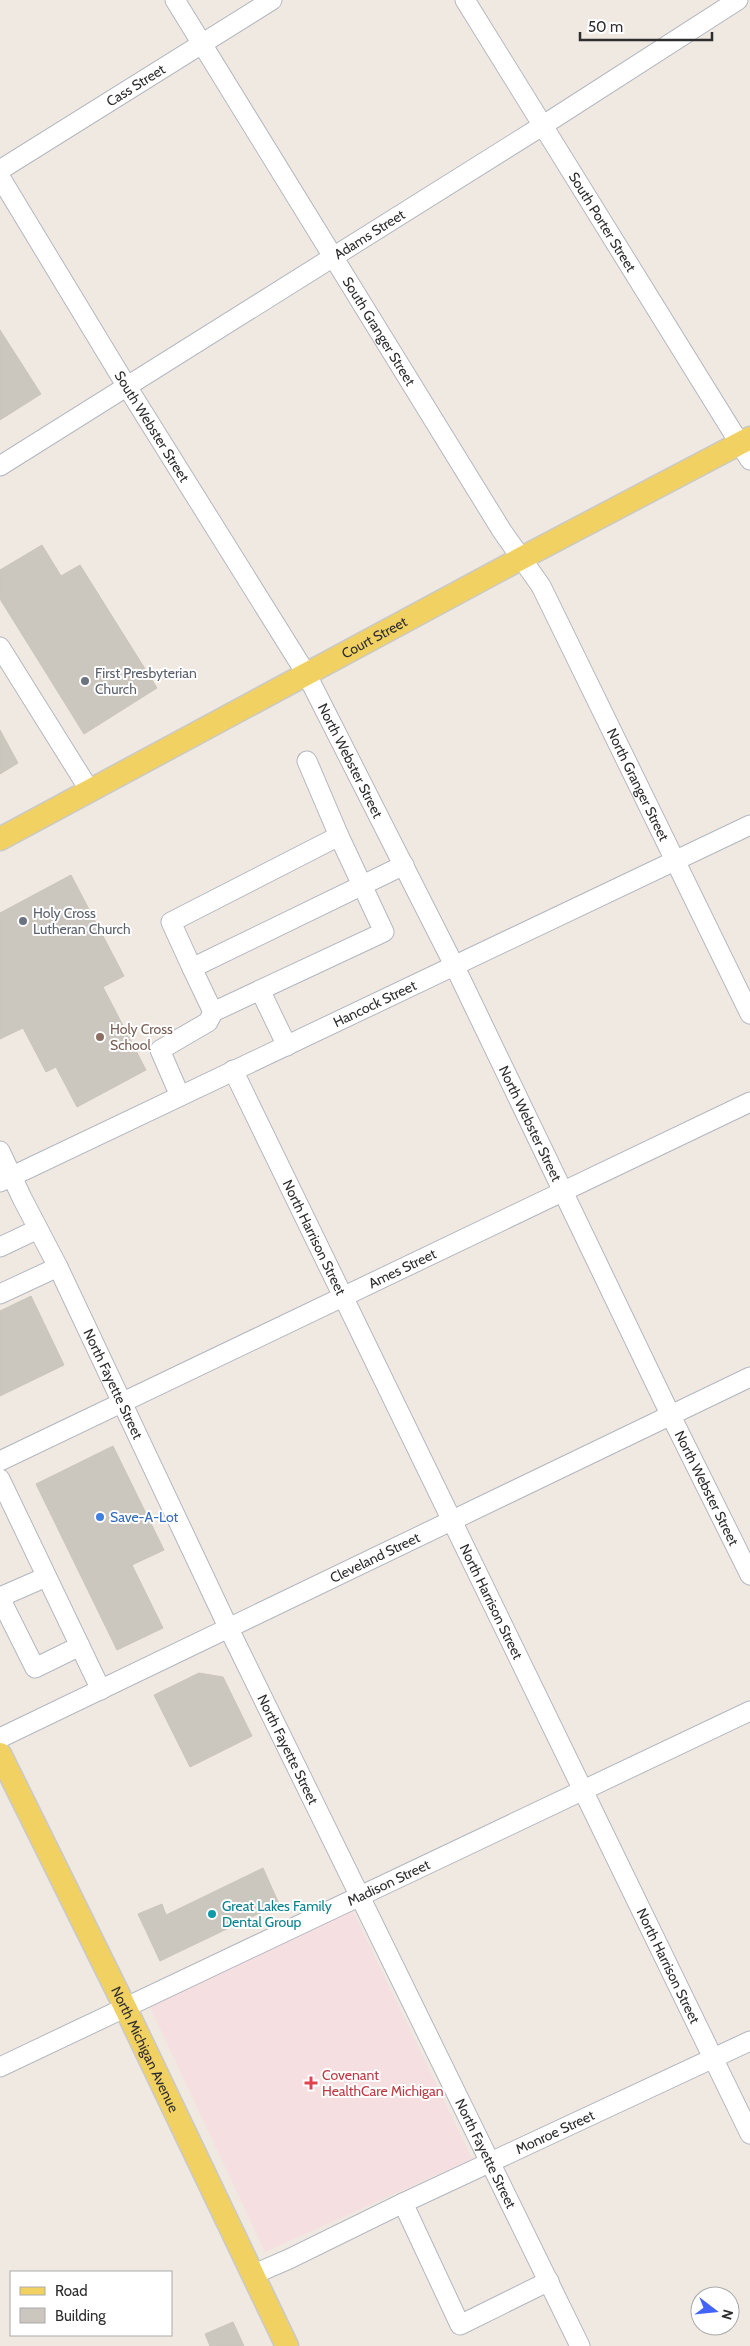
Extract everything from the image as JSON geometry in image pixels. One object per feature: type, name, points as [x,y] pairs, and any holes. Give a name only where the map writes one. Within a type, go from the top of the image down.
[{"type":"main road","name":"Court Street","points":[[0,839],[520,559],[747,447]]},
{"type":"main road","name":"North Michigan Avenue","points":[[0,1754],[125,2007],[287,2346]]},
{"type":"street","name":"South Granger Street","points":[[175,0],[520,559]]},
{"type":"street","name":"Cass Street","points":[[0,170],[272,0]]},
{"type":"street","name":"South Porter Street","points":[[465,0],[542,126],[747,447]]},
{"type":"street","name":"Adams Street","points":[[0,466],[542,126],[738,0]]},
{"type":"street","points":[[748,0],[750,4]]},
{"type":"street","name":"South Webster Street","points":[[0,177],[126,386],[307,675]]},
{"type":"street","name":"North Granger Street","points":[[520,559],[541,586],[750,1014]]},
{"type":"street","points":[[0,647],[90,792]]},
{"type":"street","name":"North Webster Street","points":[[307,675],[404,865],[565,1192],[670,1414],[750,1575]]},
{"type":"street","points":[[180,1096],[160,1050],[208,1022],[213,1012],[384,932],[339,836],[307,761]]},
{"type":"street","name":"Hancock Street","points":[[6,1179],[750,825]]},
{"type":"street","points":[[213,1012],[171,922],[339,836]]},
{"type":"street","points":[[192,968],[404,865]]},
{"type":"street","points":[[260,990],[286,1046]]},
{"type":"street","name":"North Harrison Street","points":[[233,1070],[750,2134]]},
{"type":"street","name":"Ames Street","points":[[0,1461],[750,1102]]},
{"type":"street","name":"North Fayette Street","points":[[0,1151],[6,1179],[38,1229],[58,1267],[229,1629],[580,2346]]},
{"type":"street","points":[[0,1247],[38,1229]]},
{"type":"street","points":[[0,1294],[58,1267]]},
{"type":"street","name":"Cleveland Street","points":[[0,1738],[750,1377]]},
{"type":"street","points":[[0,1480],[6,1509],[46,1577],[101,1690]]},
{"type":"street","points":[[46,1577],[0,1598],[35,1668],[80,1646]]},
{"type":"street","name":"Madison Street","points":[[0,2067],[750,1711]]},
{"type":"street","name":"Monroe Street","points":[[252,2275],[289,2260],[403,2203],[490,2164],[750,2040]]},
{"type":"street","points":[[403,2203],[460,2325],[549,2281]]},
{"type":"shaded area","name":"Covenant HealthCare Michigan","points":[[352,1909],[472,2159],[265,2252],[150,2007]]},
{"type":"building","points":[[0,330],[41,394],[0,420]]},
{"type":"building","points":[[42,545],[61,576],[80,565],[157,688],[84,734],[0,599],[0,570]]},
{"type":"building","points":[[0,730],[18,763],[0,774]]},
{"type":"building","points":[[71,875],[124,976],[103,987],[146,1070],[77,1107],[56,1067],[46,1072],[23,1028],[0,1039],[0,913]]},
{"type":"building","points":[[31,1296],[64,1365],[0,1396],[0,1311]]},
{"type":"building","name":"Save-A-Lot","points":[[113,1446],[164,1550],[132,1565],[163,1628],[117,1650],[36,1484]]},
{"type":"building","points":[[199,1673],[223,1677],[252,1736],[190,1767],[154,1695]]},
{"type":"building","name":"Great Lakes Family Dental Group","points":[[263,1868],[279,1904],[160,1961],[138,1914],[162,1904],[166,1915]]},
{"type":"building","points":[[233,2322],[244,2346],[210,2346],[205,2334]]},
{"type":"place","name":"First Presbyterian Church","points":[[85,681]]},
{"type":"place","name":"Holy Cross Lutheran Church","points":[[23,921]]},
{"type":"place","name":"Holy Cross School","points":[[100,1037]]},
{"type":"place","name":"Save-A-Lot","points":[[100,1517]]},
{"type":"place","name":"Great Lakes Family Dental Group","points":[[212,1914]]},
{"type":"place","name":"Covenant HealthCare Michigan","points":[[311,2083]]}]
